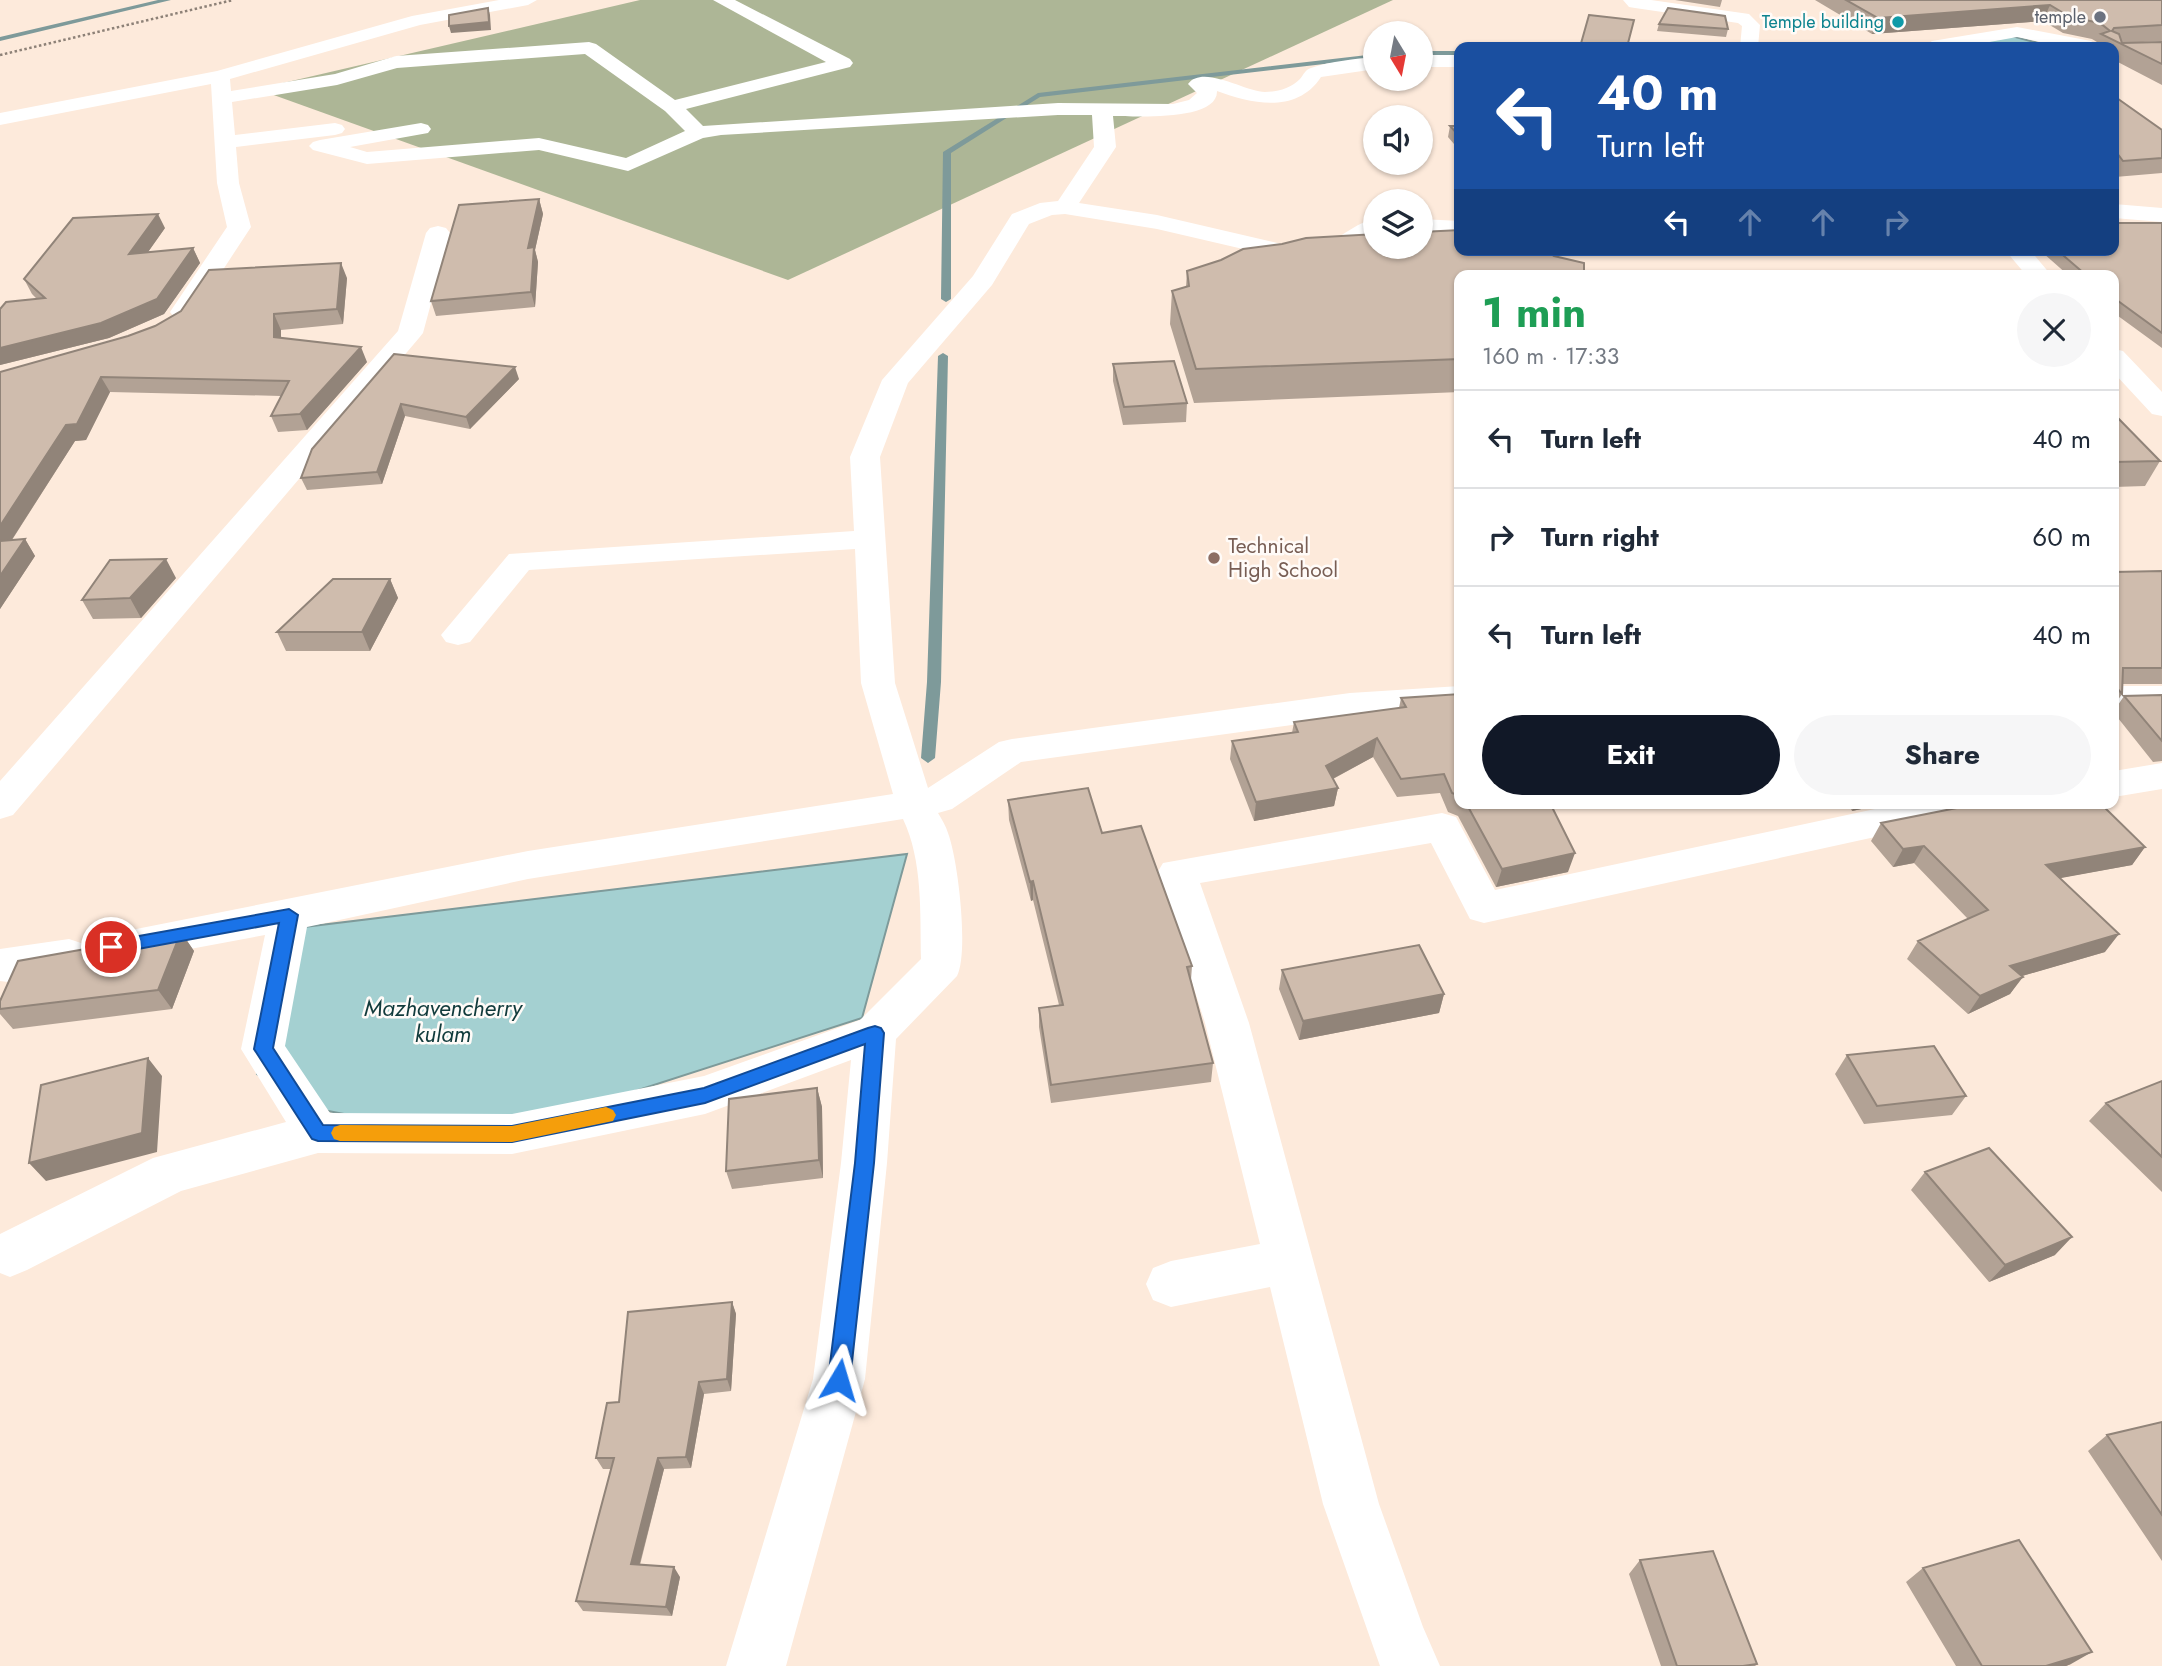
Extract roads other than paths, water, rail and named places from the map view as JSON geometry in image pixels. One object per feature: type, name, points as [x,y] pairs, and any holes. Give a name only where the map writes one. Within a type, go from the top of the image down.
[{"type":"street","points":[[221,87],[391,27],[457,11],[528,0]]},
{"type":"street","points":[[672,107],[843,63],[722,0]]},
{"type":"street","points":[[1632,0],[1635,3],[1743,18],[1751,25],[1749,42]]},
{"type":"street","points":[[375,12],[391,27]]},
{"type":"street","points":[[1960,42],[2017,32],[2066,42]]},
{"type":"street","points":[[0,119],[221,87],[337,79],[397,62],[589,48],[672,107],[698,133]]},
{"type":"street","points":[[1433,61],[1454,61]]},
{"type":"street","points":[[421,129],[320,146],[367,158],[539,144],[628,165],[698,133],[800,123],[990,113],[1173,110],[1196,104],[1209,93],[1198,84],[1210,82],[1248,96],[1272,97],[1293,93],[1309,83],[1314,73],[1363,64]]},
{"type":"street","points":[[169,325],[177,320],[239,227],[228,183],[221,87]]},
{"type":"street","points":[[1065,207],[1105,147],[1102,110]]},
{"type":"street","points":[[225,142],[335,129]]},
{"type":"street","points":[[10,1254],[170,1173],[318,1133],[512,1134],[705,1096],[875,1033],[942,964],[940,898],[930,835],[914,803],[878,683],[865,457],[896,380],[918,358],[983,280],[1020,219],[1048,208],[1065,207],[1157,222],[1307,257],[1320,256],[1363,229]]},
{"type":"street","points":[[2119,211],[2162,215]]},
{"type":"street","points":[[1433,227],[1454,228]]},
{"type":"street","points":[[0,806],[410,333],[438,233]]},
{"type":"street","points":[[2022,256],[2035,270]]},
{"type":"street","points":[[2119,365],[2162,408]]},
{"type":"street","points":[[458,635],[520,561],[869,539]]},
{"type":"street","points":[[0,965],[8,966],[289,915],[528,865],[939,800],[1013,751],[1350,705],[1454,697]]},
{"type":"street","points":[[2119,698],[2162,698]]},
{"type":"street","points":[[2119,783],[2162,776]]},
{"type":"street","points":[[1410,1666],[1397,1637],[1351,1504],[1227,1023],[1177,873],[1442,827],[1484,908],[1907,816],[1951,809]]},
{"type":"street","points":[[289,915],[263,1049],[318,1133]]},
{"type":"street","points":[[757,1666],[839,1380],[864,1163],[875,1033]]},
{"type":"street","points":[[1171,1284],[1289,1261]]},
{"type":"water","points":[[1977,35],[2008,35],[2034,42],[1961,42]]},
{"type":"water","name":"Mazhavencherry kulam","points":[[907,854],[862,1018],[598,1103],[449,1134],[302,1106],[257,1074],[296,928]]},
{"type":"waterway","points":[[0,39],[167,0]]},
{"type":"waterway","points":[[1433,53],[1454,53]]},
{"type":"waterway","points":[[946,299],[947,152],[1038,95],[1363,58]]},
{"type":"waterway","points":[[928,758],[934,682],[943,356]]},
{"type":"place","name":"temple","points":[[2100,17]]},
{"type":"place","name":"Temple building","points":[[1898,22]]},
{"type":"place","name":"Technical High School","points":[[1214,558]]}]
